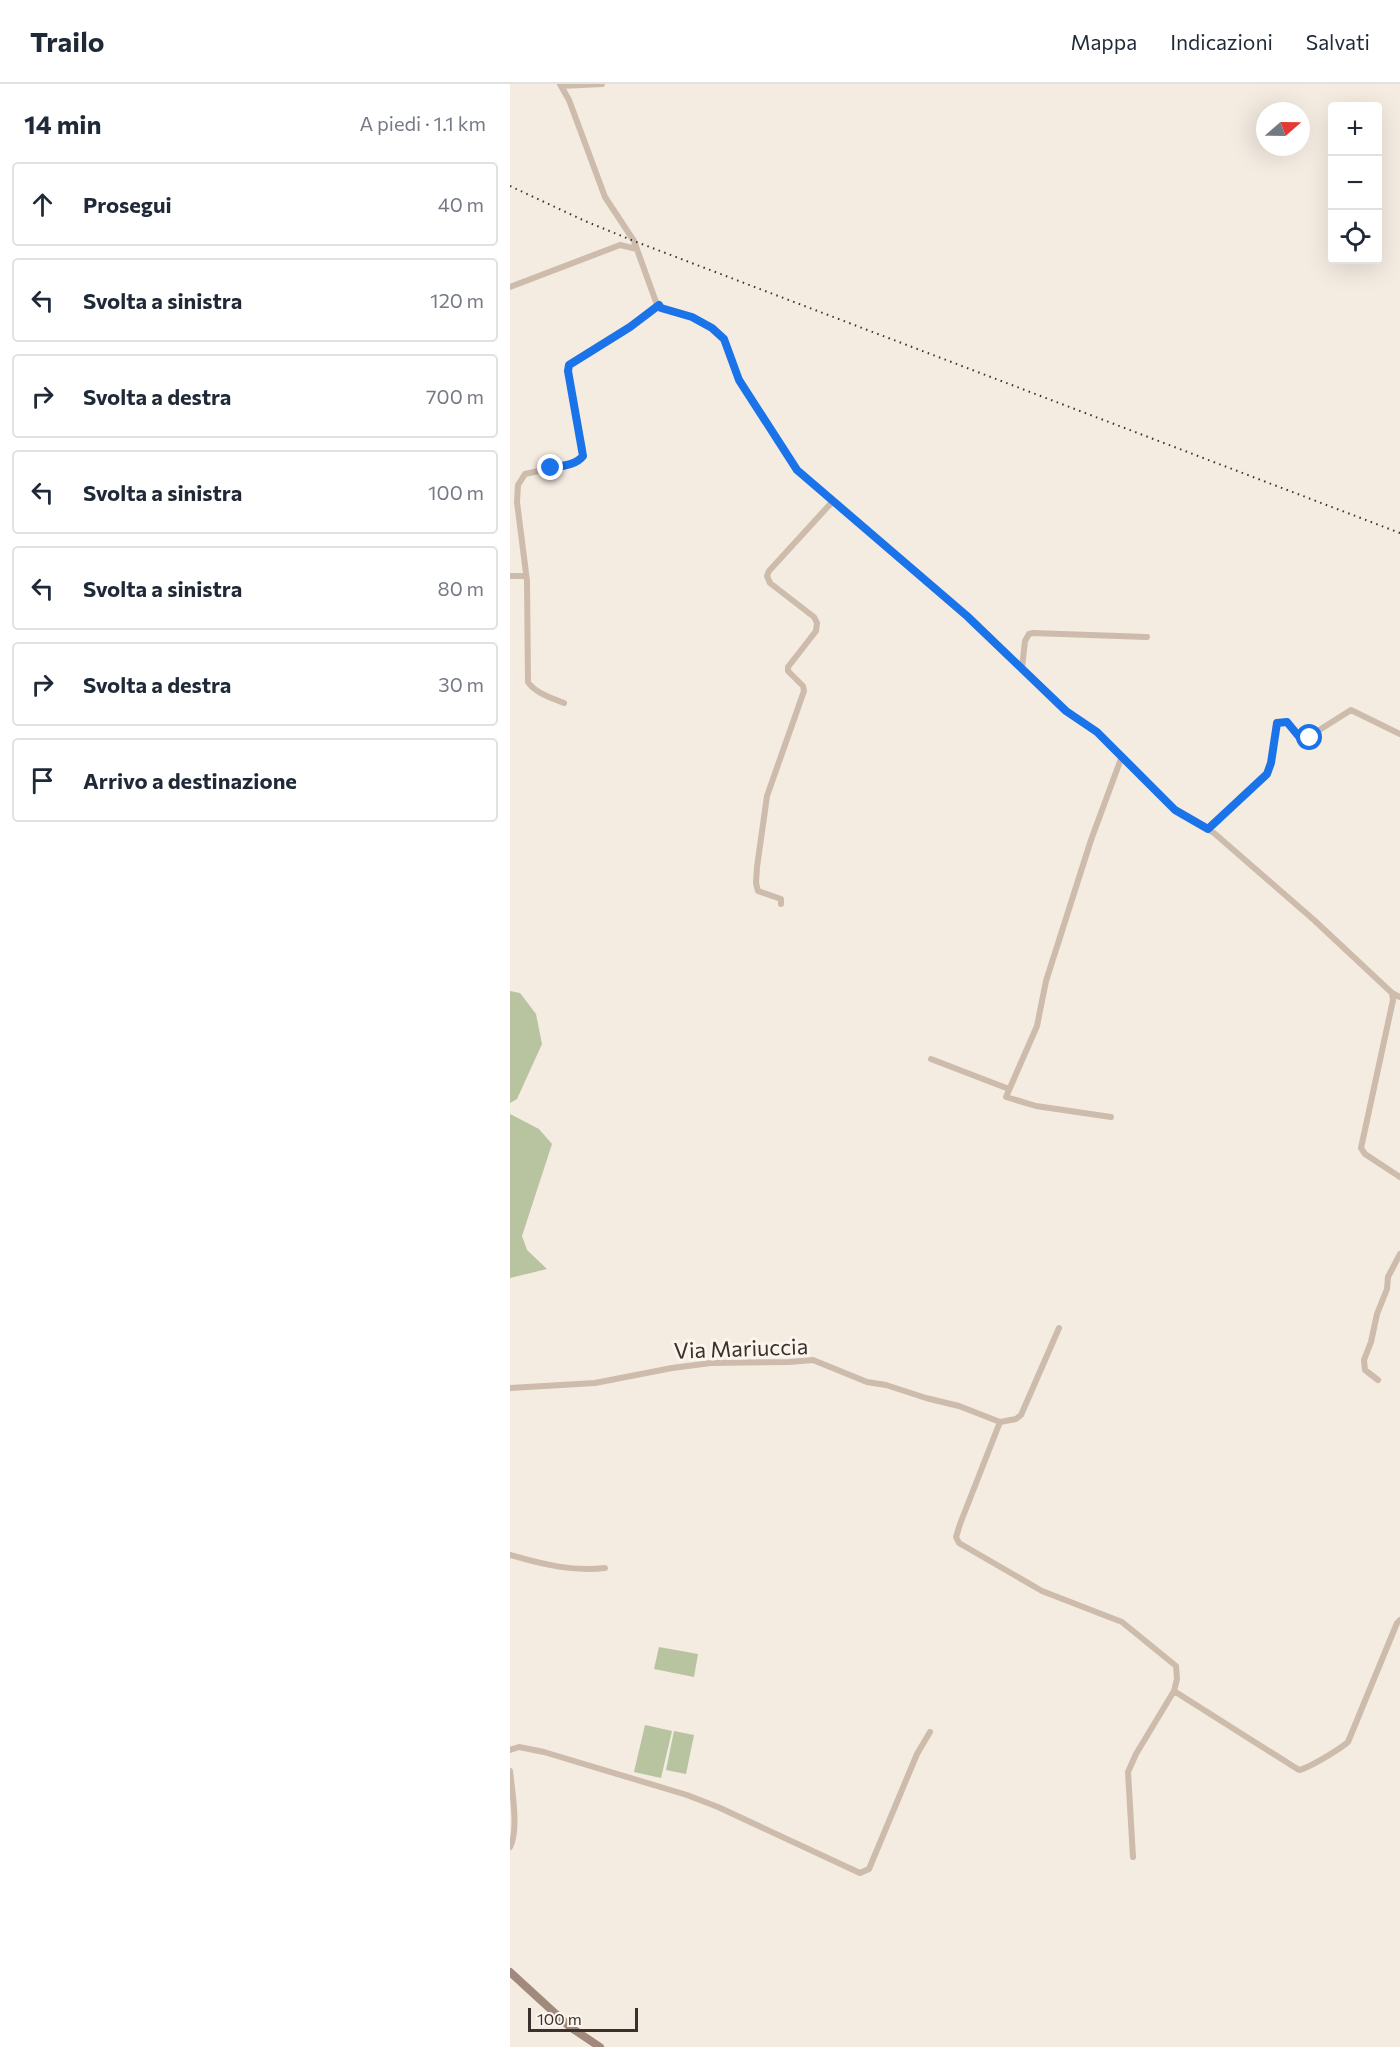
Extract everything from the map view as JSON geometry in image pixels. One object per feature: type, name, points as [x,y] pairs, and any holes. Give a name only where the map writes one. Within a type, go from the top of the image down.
[{"type":"main road","points":[[510,1972],[570,2027],[600,2047]]},
{"type":"street","points":[[602,84],[560,85],[569,100],[605,196],[628,229],[659,305],[661,308],[692,317],[724,339],[739,380],[797,470],[967,616],[1066,711],[1097,732],[1175,810],[1208,829],[1314,920],[1392,993],[1400,997]]},
{"type":"street","points":[[510,287],[620,245],[637,249]]},
{"type":"street","points":[[564,703],[539,692],[528,682],[526,576],[517,502],[519,481],[525,474],[580,460],[583,456],[568,371],[569,365],[638,322],[659,305]]},
{"type":"street","points":[[782,904],[781,899],[758,891],[757,867],[767,796],[804,691],[803,686],[788,671],[788,667],[816,631],[817,623],[814,617],[770,583],[767,576],[769,571],[833,501]]},
{"type":"street","points":[[510,576],[526,576]]},
{"type":"street","points":[[1022,668],[1026,641],[1032,633],[1148,637]]},
{"type":"street","points":[[1208,829],[1267,774],[1271,763],[1277,723],[1287,722],[1301,739],[1305,739],[1351,710],[1400,734]]},
{"type":"street","points":[[1111,1116],[1036,1106],[1006,1097],[1037,1026],[1046,981],[1091,840],[1122,756]]},
{"type":"street","points":[[1392,993],[1393,1000],[1361,1148],[1365,1154],[1400,1178]]},
{"type":"street","points":[[931,1059],[1009,1089]]},
{"type":"street","points":[[1378,1380],[1365,1370],[1364,1360],[1371,1342],[1377,1314],[1387,1289],[1388,1277],[1400,1254]]},
{"type":"street","points":[[1059,1328],[1021,1415],[1016,1419],[1000,1422],[956,1537],[959,1543],[1041,1591],[1122,1622],[1176,1666],[1177,1679],[1174,1691],[1128,1772],[1133,1857]]},
{"type":"street","name":"Via Mariuccia","points":[[510,1388],[595,1383],[711,1363],[813,1360],[867,1383],[886,1385],[959,1406],[1000,1422]]},
{"type":"street","points":[[510,1555],[559,1567],[591,1570],[605,1568]]},
{"type":"street","points":[[1174,1691],[1299,1770],[1307,1768],[1348,1742],[1400,1620]]},
{"type":"street","points":[[510,1750],[519,1746],[544,1752],[687,1795],[718,1807],[860,1873],[869,1869],[877,1853],[917,1754],[930,1732]]},
{"type":"street","points":[[510,1771],[513,1841],[510,1847]]},
{"type":"green space","points":[[510,991],[520,993],[536,1014],[542,1044],[517,1099],[510,1103]]},
{"type":"green space","points":[[510,1114],[539,1129],[552,1144],[522,1236],[527,1250],[547,1269],[510,1278]]},
{"type":"green space","points":[[659,1647],[698,1654],[694,1677],[654,1669]]},
{"type":"green space","points":[[645,1725],[672,1731],[661,1778],[634,1772]]},
{"type":"green space","points":[[674,1731],[694,1735],[686,1774],[666,1770]]},
{"type":"railway","points":[[510,186],[634,241],[1400,533]]},
{"type":"route","points":[[551,468],[580,460],[584,453],[568,371],[569,365],[659,305],[661,308],[703,322],[724,339],[739,380],[797,470],[967,616],[1066,711],[1097,732],[1175,810],[1208,829],[1267,774],[1271,763],[1277,723],[1287,722],[1301,739],[1310,738]]}]
